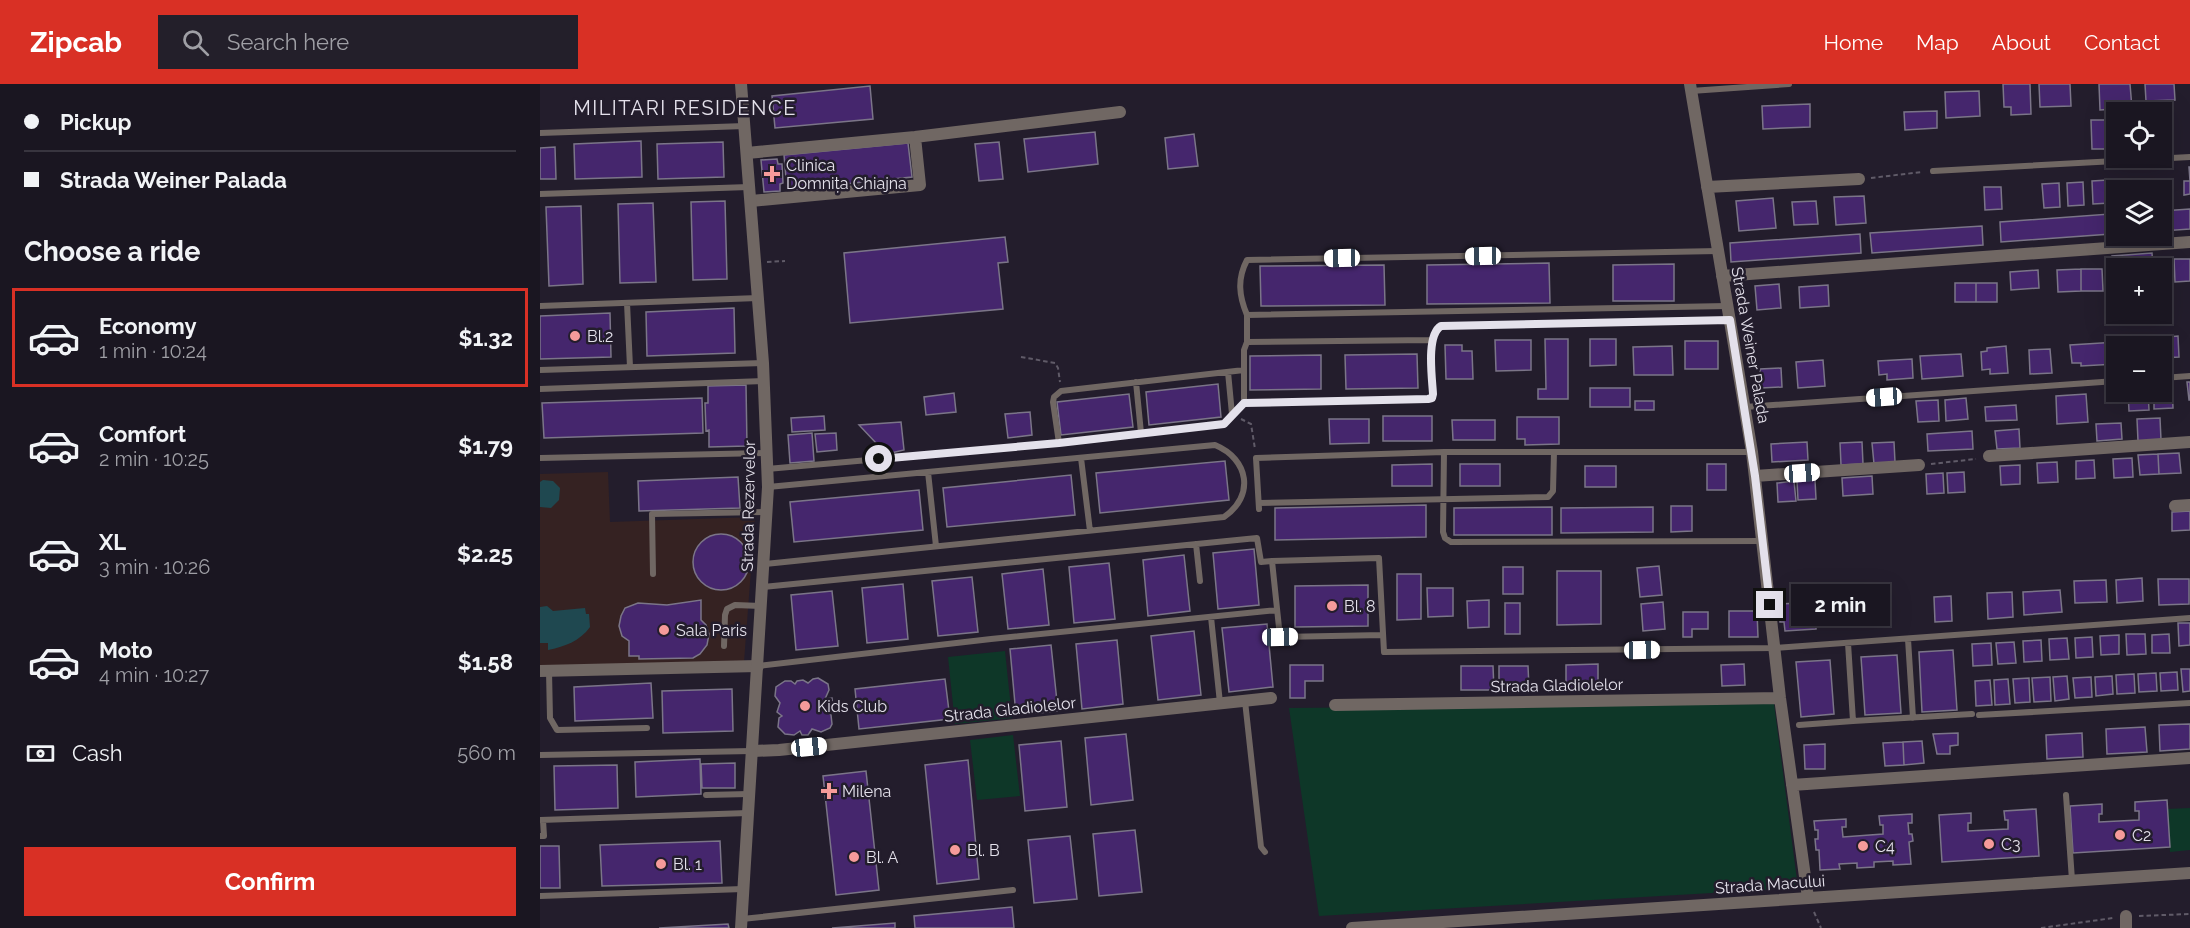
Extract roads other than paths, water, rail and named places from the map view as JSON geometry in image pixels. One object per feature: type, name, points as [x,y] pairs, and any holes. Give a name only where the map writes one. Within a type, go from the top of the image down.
[{"type":"street","name":"Strada Rezervelor","points":[[741,84],[763,363],[768,469],[765,564],[741,923]]},
{"type":"street","name":"Strada Weiner Palada","points":[[1690,87],[1752,452],[1780,698],[1808,898]]},
{"type":"street","points":[[747,153],[915,137],[1120,112]]},
{"type":"street","points":[[751,201],[920,185],[915,137]]},
{"type":"street","points":[[1707,187],[1859,179]]},
{"type":"street","points":[[1722,276],[2190,242]]},
{"type":"street","points":[[1989,456],[2190,442]]},
{"type":"street","points":[[1755,476],[1919,465]]},
{"type":"street","points":[[2175,506],[2190,505]]},
{"type":"street","points":[[544,671],[758,666]]},
{"type":"street","name":"Strada Gladiolelor","points":[[753,751],[1271,698]]},
{"type":"street","name":"Strada Gladiolelor","points":[[1335,705],[1780,698]]},
{"type":"street","points":[[1792,785],[2190,758]]},
{"type":"street","name":"Strada Macului","points":[[1352,928],[1473,924],[1808,898],[2190,873]]},
{"type":"lane","points":[[1690,87],[1789,84]]},
{"type":"lane","points":[[540,133],[745,126]]},
{"type":"lane","points":[[1933,171],[2190,157]]},
{"type":"lane","points":[[540,194],[750,187]]},
{"type":"lane","points":[[1244,403],[1244,350],[1247,342],[1247,315],[1240,282],[1241,272],[1247,260],[1719,251]]},
{"type":"lane","points":[[540,306],[758,298]]},
{"type":"lane","points":[[627,303],[630,367]]},
{"type":"lane","points":[[1247,315],[1727,306]]},
{"type":"lane","points":[[768,469],[1059,443],[1224,424],[1244,403],[1428,399],[1432,398],[1433,394],[1431,340],[1435,329],[1449,325],[1730,320]]},
{"type":"lane","points":[[1247,342],[1431,340]]},
{"type":"lane","points":[[540,370],[763,363]]},
{"type":"lane","points":[[1059,443],[1053,402],[1054,397],[1061,391],[1244,370]]},
{"type":"lane","points":[[1228,372],[1232,414]]},
{"type":"lane","points":[[2172,377],[2190,376]]},
{"type":"lane","points":[[540,389],[764,381]]},
{"type":"lane","points":[[1136,382],[1142,433]]},
{"type":"lane","points":[[1745,407],[2106,382]]},
{"type":"lane","points":[[765,564],[1224,517],[1232,512],[1240,501],[1244,489],[1244,476],[1233,456],[1225,449],[1215,445],[768,487]]},
{"type":"lane","points":[[1554,452],[1553,491],[1548,496],[1259,506],[1256,458],[1444,452],[1554,452],[1752,452]]},
{"type":"lane","points":[[1444,452],[1443,532],[1445,538],[1451,542],[1763,541]]},
{"type":"lane","points":[[540,458],[767,453]]},
{"type":"lane","points":[[1081,458],[1090,531]]},
{"type":"lane","points":[[928,472],[936,546]]},
{"type":"lane","points":[[653,574],[652,514],[768,512]]},
{"type":"lane","points":[[763,587],[1257,538],[1261,562],[1379,558],[1384,652],[1775,648],[2190,618]]},
{"type":"lane","points":[[1196,544],[1200,581]]},
{"type":"lane","points":[[1272,561],[1280,637],[1383,635]]},
{"type":"lane","points":[[724,645],[727,609],[735,605],[762,606]]},
{"type":"lane","points":[[758,666],[991,639],[1277,610]]},
{"type":"lane","points":[[1211,617],[1220,704]]},
{"type":"lane","points":[[1908,639],[1913,718]]},
{"type":"lane","points":[[1848,643],[1853,721]]},
{"type":"lane","points":[[544,671],[550,718],[557,730],[647,728]]},
{"type":"lane","points":[[1245,701],[1261,847],[1265,852]]},
{"type":"lane","points":[[1799,725],[2190,703]]},
{"type":"lane","points":[[540,755],[753,751]]},
{"type":"lane","points":[[706,795],[750,794]]},
{"type":"lane","points":[[2066,795],[2072,880]]},
{"type":"lane","points":[[540,836],[544,836],[542,820],[749,813]]},
{"type":"lane","points":[[540,896],[744,889]]},
{"type":"lane","points":[[741,923],[1013,890]]},
{"type":"place","name":"Clinica Domnița Chiajna","points":[[772,174]]},
{"type":"place","name":"Bl.2","points":[[575,336]]},
{"type":"place","name":"Bl. 8","points":[[1332,606]]},
{"type":"place","name":"Sala Paris","points":[[664,630]]},
{"type":"place","name":"Kids Club","points":[[805,706]]},
{"type":"place","name":"Milena","points":[[829,791]]},
{"type":"place","name":"C2","points":[[2120,835]]},
{"type":"place","name":"C3","points":[[1989,844]]},
{"type":"place","name":"C4","points":[[1863,846]]},
{"type":"place","name":"Bl. B","points":[[955,850]]},
{"type":"place","name":"Bl. A","points":[[854,857]]},
{"type":"place","name":"Bl. 1","points":[[661,864]]},
{"type":"district","name":"MILITARI RESIDENCE","points":[[685,108]]}]
